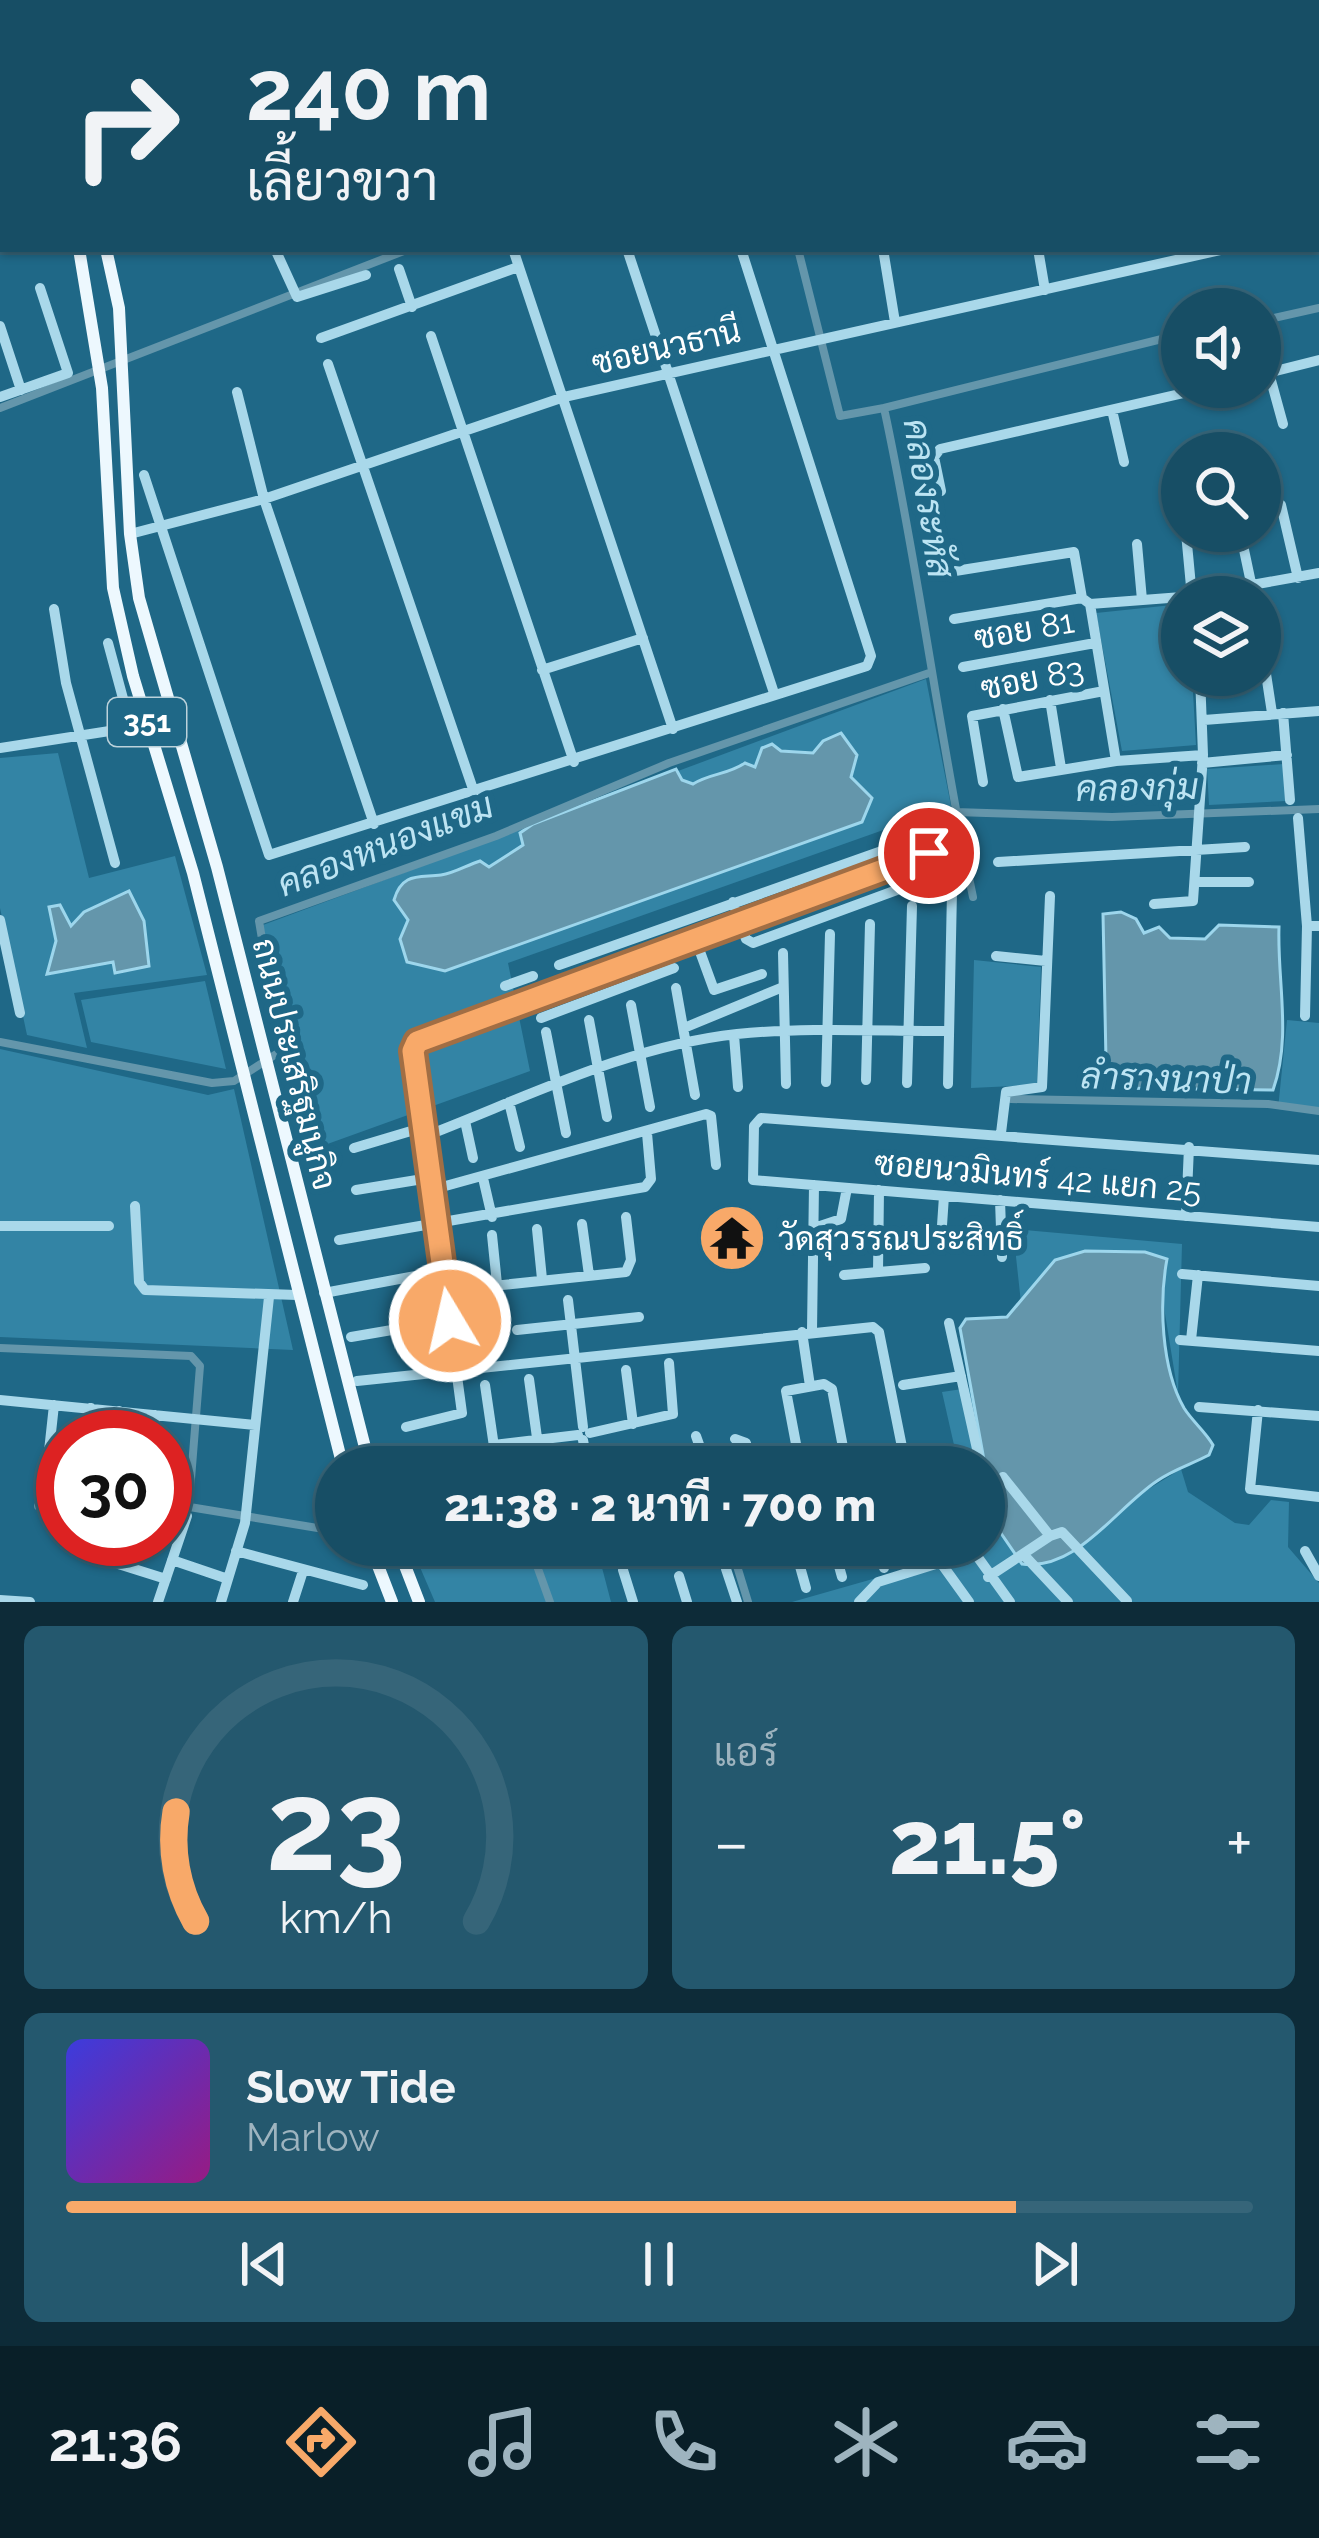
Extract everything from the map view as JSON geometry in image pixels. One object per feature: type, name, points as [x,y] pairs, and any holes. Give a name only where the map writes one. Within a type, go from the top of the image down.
[{"type":"main road","name":"ถนนประเสริฐมนูกิจ","points":[[80,252],[102,372],[113,587],[194,876],[337,1446]]},
{"type":"main road","name":"ถนนประเสริฐมนูกิจ","points":[[107,252],[124,362],[130,534],[144,616],[218,867],[364,1446]]},
{"type":"main road","points":[[102,372],[93,261],[100,257],[110,266]]},
{"type":"main road","points":[[194,876],[218,867]]},
{"type":"main road","points":[[378,1566],[392,1602]]},
{"type":"main road","points":[[405,1566],[418,1602]]},
{"type":"street","points":[[276,252],[292,293],[305,298],[367,275]]},
{"type":"street","points":[[516,252],[673,729]]},
{"type":"street","points":[[627,252],[774,693]]},
{"type":"street","points":[[144,475],[265,851],[275,855],[867,666],[871,656],[743,252]]},
{"type":"street","points":[[884,252],[896,322]]},
{"type":"street","points":[[1039,252],[1045,290]]},
{"type":"street","name":"ซอยนวธานี","points":[[130,534],[264,499],[563,398],[1212,252]]},
{"type":"street","points":[[321,338],[518,267]]},
{"type":"street","points":[[399,269],[412,308]]},
{"type":"street","points":[[0,397],[68,373],[40,288]]},
{"type":"street","points":[[0,326],[21,390]]},
{"type":"street","points":[[431,336],[574,762]]},
{"type":"street","points":[[1281,370],[1319,360]]},
{"type":"street","points":[[328,364],[473,792]]},
{"type":"street","points":[[237,392],[264,499],[374,824]]},
{"type":"street","points":[[941,491],[934,457],[940,449],[1161,398]]},
{"type":"street","points":[[1277,408],[1283,424]]},
{"type":"street","points":[[1112,410],[1124,462]]},
{"type":"street","points":[[1281,505],[1298,578]]},
{"type":"street","points":[[1138,544],[1142,600]]},
{"type":"street","points":[[949,572],[1071,550],[1077,555],[1116,761]]},
{"type":"street","points":[[1281,583],[1319,573]]},
{"type":"street","points":[[954,619],[1086,601],[1161,599]]},
{"type":"street","points":[[54,608],[80,738],[115,863]]},
{"type":"street","points":[[542,670],[643,638]]},
{"type":"street","points":[[108,643],[131,728]]},
{"type":"street","name":"ซอย 81","points":[[963,667],[1095,644]]},
{"type":"street","name":"ซอย 83","points":[[983,782],[971,718],[1105,691]]},
{"type":"street","points":[[1154,904],[1192,903],[1203,759],[1201,696]]},
{"type":"street","points":[[1274,696],[1287,755],[1290,800]]},
{"type":"street","points":[[1050,700],[1060,768]]},
{"type":"street","points":[[1003,709],[1015,776],[1116,761],[1287,755]]},
{"type":"street","points":[[1204,720],[1319,711]]},
{"type":"street","points":[[0,748],[148,725]]},
{"type":"street","points":[[1298,818],[1313,926],[1305,1016]]},
{"type":"street","points":[[560,965],[910,841]]},
{"type":"street","points":[[998,862],[1245,847]]},
{"type":"street","points":[[406,1427],[460,1417],[414,1046],[527,998],[929,853]]},
{"type":"street","points":[[734,902],[753,943],[943,873]]},
{"type":"street","points":[[1195,882],[1249,882]]},
{"type":"street","points":[[948,1084],[952,892]]},
{"type":"street","points":[[1050,896],[1042,1087],[1006,1092],[1001,1133],[1319,1160]]},
{"type":"street","points":[[907,1083],[912,905]]},
{"type":"street","points":[[675,923],[681,943]]},
{"type":"street","points":[[0,924],[20,1013]]},
{"type":"street","points":[[866,1080],[870,924]]},
{"type":"street","points":[[826,1082],[830,934]]},
{"type":"street","points":[[695,938],[714,990],[762,974]]},
{"type":"street","points":[[783,952],[786,1084]]},
{"type":"street","points":[[996,956],[1046,961]]},
{"type":"street","points":[[580,958],[605,994]]},
{"type":"street","points":[[541,1018],[674,968]]},
{"type":"street","points":[[505,986],[528,978],[527,998]]},
{"type":"street","points":[[684,1028],[783,987]]},
{"type":"street","points":[[676,988],[695,1095]]},
{"type":"street","points":[[631,1005],[650,1107]]},
{"type":"street","points":[[589,1020],[607,1117]]},
{"type":"street","points":[[354,1148],[465,1121],[599,1066],[686,1044],[784,1032],[949,1031]]},
{"type":"street","points":[[546,1032],[566,1133]]},
{"type":"street","points":[[734,1035],[738,1087]]},
{"type":"street","points":[[509,1102],[520,1147]]},
{"type":"street","points":[[356,1190],[483,1178],[710,1114],[716,1165]]},
{"type":"street","name":"ซอยนวมินทร์ 42 แยก 25","points":[[1001,1133],[761,1118],[754,1126],[753,1180],[1319,1227]]},
{"type":"street","points":[[465,1121],[473,1158]]},
{"type":"street","points":[[339,1240],[436,1227],[649,1185],[647,1132]]},
{"type":"street","points":[[1186,1216],[1189,1148]]},
{"type":"street","points":[[483,1178],[492,1217]]},
{"type":"street","points":[[810,1386],[807,1331],[814,1185]]},
{"type":"street","points":[[814,1228],[842,1219],[847,1188]]},
{"type":"street","points":[[878,1272],[879,1190]]},
{"type":"street","points":[[940,1240],[944,1196]]},
{"type":"street","points":[[1000,1200],[1002,1257]]},
{"type":"street","points":[[135,1206],[139,1282],[145,1290],[297,1295]]},
{"type":"street","points":[[446,1292],[629,1269],[626,1217]]},
{"type":"street","points":[[582,1224],[589,1275]]},
{"type":"street","points":[[0,1226],[109,1226]]},
{"type":"street","points":[[537,1229],[542,1279]]},
{"type":"street","points":[[492,1235],[497,1284]]},
{"type":"street","points":[[844,1275],[925,1268]]},
{"type":"street","points":[[324,1293],[442,1271]]},
{"type":"street","points":[[1182,1274],[1319,1286]]},
{"type":"street","points":[[1198,1275],[1186,1340],[1319,1351]]},
{"type":"street","points":[[221,1602],[248,1504],[269,1297]]},
{"type":"street","points":[[568,1300],[584,1446]]},
{"type":"street","points":[[518,1330],[639,1317]]},
{"type":"street","points":[[351,1337],[450,1321]]},
{"type":"street","points":[[949,1323],[976,1446]]},
{"type":"street","points":[[357,1381],[807,1331],[876,1329],[901,1446]]},
{"type":"street","points":[[485,1384],[494,1444],[537,1440],[673,1414],[669,1363]]},
{"type":"street","points":[[626,1370],[633,1424]]},
{"type":"street","points":[[903,1385],[961,1376]]},
{"type":"street","points":[[530,1379],[538,1446]]},
{"type":"street","points":[[793,1446],[786,1391],[810,1386],[832,1389],[843,1446]]},
{"type":"street","points":[[0,1400],[109,1410]]},
{"type":"street","points":[[53,1410],[54,1405]]},
{"type":"street","points":[[1199,1407],[1319,1416]]},
{"type":"street","points":[[1258,1411],[1250,1489],[1319,1496]]},
{"type":"street","points":[[192,1419],[255,1425]]},
{"type":"street","points":[[697,1436],[700,1446]]},
{"type":"street","points":[[734,1439],[744,1440],[746,1446]]},
{"type":"street","points":[[1005,1480],[1050,1536]]},
{"type":"street","points":[[988,1577],[1063,1532],[1127,1600]]},
{"type":"street","points":[[1305,1551],[1319,1576]]},
{"type":"street","points":[[236,1552],[363,1586]]},
{"type":"street","points":[[1023,1554],[1068,1602]]},
{"type":"street","points":[[125,1566],[166,1579]]},
{"type":"street","points":[[158,1602],[170,1566]]},
{"type":"street","points":[[190,1566],[228,1579]]},
{"type":"street","points":[[800,1566],[806,1588]]},
{"type":"street","points":[[839,1566],[842,1576]]},
{"type":"street","points":[[860,1602],[878,1582],[929,1566]]},
{"type":"street","points":[[941,1566],[969,1602]]},
{"type":"street","points":[[980,1566],[1010,1602]]},
{"type":"street","points":[[725,1569],[737,1602]]},
{"type":"street","points":[[623,1570],[633,1602]]},
{"type":"street","points":[[293,1602],[303,1571]]},
{"type":"street","points":[[679,1576],[687,1602]]},
{"type":"street","points":[[0,1600],[30,1602]]},
{"type":"shaded area","points":[[1161,606],[1161,696],[1193,696],[1196,745],[1122,751],[1096,613]]},
{"type":"shaded area","points":[[926,679],[951,806],[508,963],[530,1071],[308,1151],[263,925]]},
{"type":"shaded area","points":[[58,753],[89,878],[175,856],[207,975],[74,993],[87,1048],[27,1035],[0,908],[0,758]]},
{"type":"shaded area","points":[[1284,764],[1286,801],[1209,805],[1207,769]]},
{"type":"shaded area","points":[[974,960],[1041,967],[1037,1085],[971,1088]]},
{"type":"shaded area","points":[[205,981],[226,1069],[91,1042],[81,1000]]},
{"type":"shaded area","points":[[1287,1020],[1319,1023],[1319,1112],[1278,1109]]},
{"type":"shaded area","points":[[0,1049],[208,1095],[234,1089],[293,1350],[0,1337]]},
{"type":"shaded area","points":[[1013,1229],[1182,1244],[1178,1394],[1161,1289],[1167,1259],[1118,1254],[1072,1257],[1053,1267],[1021,1303]]},
{"type":"shaded area","points":[[969,1388],[984,1446],[954,1446],[942,1392]]},
{"type":"shaded area","points":[[1181,1469],[1188,1492],[1235,1523],[1249,1525],[1271,1500],[1289,1502],[1288,1547],[1319,1583],[1319,1602],[792,1602],[918,1566],[1005,1566],[1005,1529],[1070,1554],[1134,1498]]},
{"type":"shaded area","points":[[419,1566],[602,1566],[611,1602],[435,1602]]},
{"type":"water","points":[[841,733],[857,755],[851,777],[872,798],[862,822],[445,971],[407,962],[400,939],[408,920],[394,900],[407,881],[480,861],[489,867],[523,845],[520,833],[533,824],[676,769],[682,780],[693,784],[745,763],[755,767],[762,748],[772,744],[781,751],[813,753],[823,741]]},
{"type":"water","points":[[129,891],[144,921],[149,966],[115,973],[113,962],[47,974],[56,941],[49,907],[60,905],[71,926],[84,912]]},
{"type":"water","points":[[1121,912],[1136,919],[1144,933],[1159,927],[1170,938],[1205,939],[1219,925],[1279,927],[1283,1029],[1273,1090],[1114,1088],[1106,1060],[1103,914]]},
{"type":"water","points":[[1085,1251],[1145,1252],[1167,1259],[1163,1295],[1166,1355],[1184,1408],[1213,1445],[1209,1455],[1157,1481],[1078,1548],[1042,1564],[1022,1564],[1005,1539],[1005,1446],[981,1446],[960,1328],[966,1319],[1007,1317],[1055,1260]]},
{"type":"waterway","points":[[0,408],[401,252]]},
{"type":"waterway","points":[[799,252],[840,416],[884,408]]},
{"type":"waterway","name":"คลองระหัส","points":[[1281,316],[1319,308]]},
{"type":"waterway","name":"คลองระหัส","points":[[973,897],[884,408],[1161,339]]},
{"type":"waterway","name":"คลองหนองแขม","points":[[0,1042],[212,1083],[234,1081],[281,1051],[259,921],[496,836],[669,763],[929,673]]},
{"type":"waterway","name":"คลองกุ่ม","points":[[955,812],[1112,817],[1319,809]]},
{"type":"waterway","name":"ลำรางนาป่า","points":[[1011,1099],[1268,1104],[1319,1111]]},
{"type":"waterway","points":[[0,1348],[191,1356],[200,1366],[192,1466]]},
{"type":"waterway","points":[[192,1507],[315,1528]]},
{"type":"waterway","points":[[537,1566],[550,1602]]},
{"type":"waterway","points":[[737,1566],[748,1602]]},
{"type":"place","name":"วัดสุวรรณประสิทธิ์","points":[[732,1238]]},
{"type":"route","points":[[450,1321],[421,1128],[413,1051],[417,1042],[929,853]]}]
